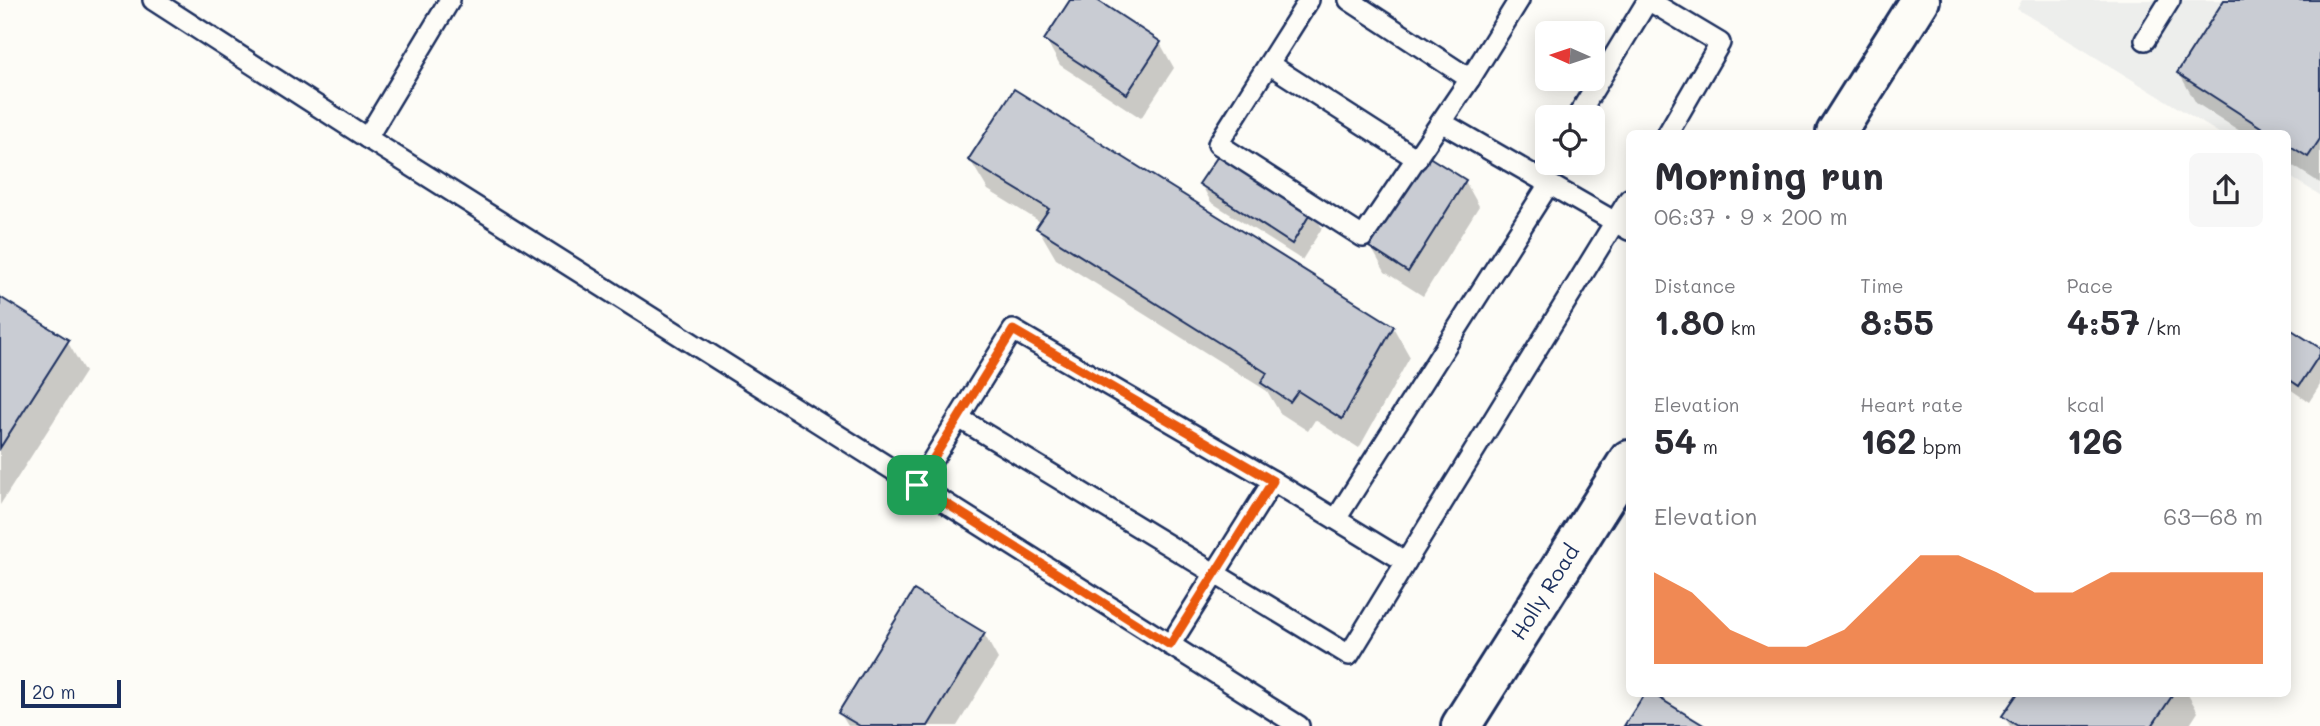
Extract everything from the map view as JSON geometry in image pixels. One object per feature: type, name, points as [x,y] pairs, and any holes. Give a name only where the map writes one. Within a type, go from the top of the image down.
[{"type":"main road","points":[[1838,130],[1920,0]]},
{"type":"main road","name":"Holly Road","points":[[1461,726],[1626,465]]},
{"type":"lane","points":[[153,0],[1292,724]]},
{"type":"lane","points":[[367,138],[450,0]]},
{"type":"lane","points":[[1309,0],[1217,144],[1363,237],[1470,79],[1519,0]]},
{"type":"lane","points":[[1349,0],[1470,79]]},
{"type":"lane","points":[[1584,105],[1648,0],[1720,43],[1670,130]]},
{"type":"lane","points":[[2144,40],[2170,0]]},
{"type":"lane","points":[[1269,64],[1417,159]]},
{"type":"lane","points":[[1441,122],[1535,169]]},
{"type":"lane","points":[[959,418],[1349,655],[1623,226],[1546,175],[1336,519]]},
{"type":"lane","points":[[917,485],[1013,330],[1273,481],[1406,562]]},
{"type":"lane","points":[[1170,645],[1273,481]]},
{"type":"shaded area","points":[[2022,0],[2320,0],[2320,195],[2291,177],[2291,130],[2214,130],[2017,9]]},
{"type":"building","points":[[1070,0],[1097,0],[1161,42],[1127,94],[1044,40]]},
{"type":"building","points":[[2224,0],[2320,0],[2320,139],[2308,157],[2291,146],[2291,130],[2265,130],[2177,73]]},
{"type":"building","points":[[1014,89],[1394,326],[1342,419],[1298,391],[1290,402],[1261,383],[1267,373],[1036,228],[1049,209],[968,160]]},
{"type":"building","points":[[1222,150],[1313,209],[1292,244],[1199,184]]},
{"type":"building","points":[[1426,155],[1466,180],[1408,272],[1369,247]]},
{"type":"building","points":[[0,297],[69,340],[0,448]]},
{"type":"building","points":[[2291,330],[2320,348],[2320,354],[2299,386],[2291,381]]},
{"type":"building","points":[[914,590],[985,633],[928,726],[860,726],[838,713]]},
{"type":"building","points":[[1642,697],[1658,697],[1705,726],[1624,726]]},
{"type":"building","points":[[2015,697],[2171,697],[2152,726],[2018,726],[2002,716]]},
{"type":"route","points":[[1013,330],[1273,481],[1170,645],[917,485],[1013,330]]}]
